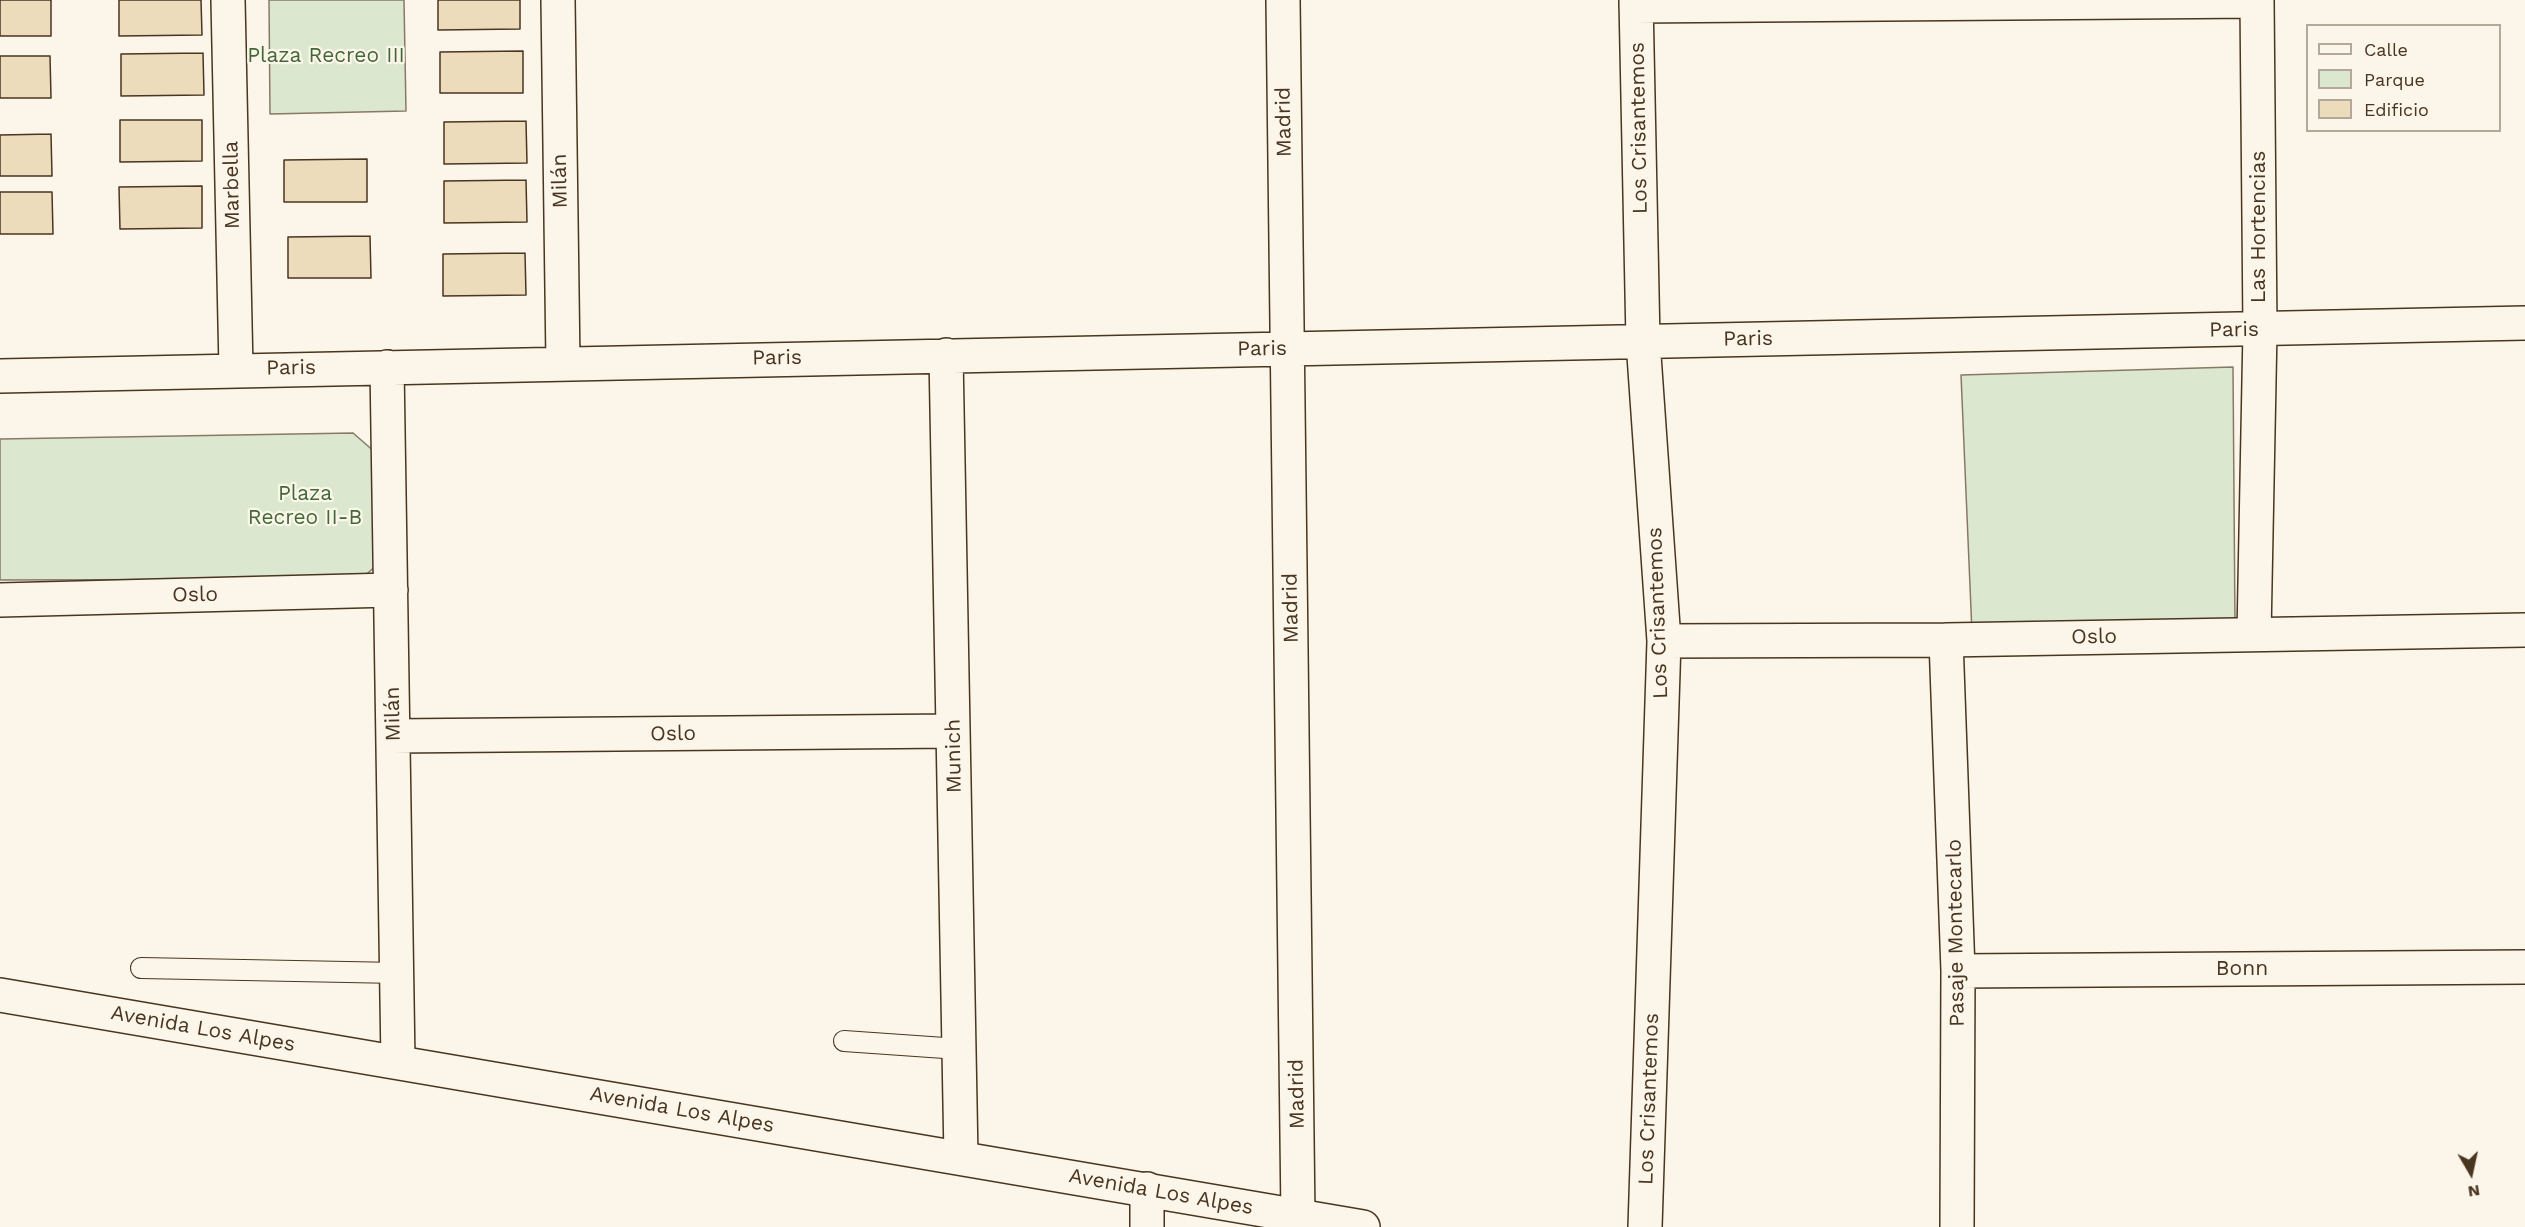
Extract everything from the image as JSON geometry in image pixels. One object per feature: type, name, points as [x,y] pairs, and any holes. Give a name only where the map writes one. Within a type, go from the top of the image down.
[{"type":"street","name":"Marbella","points":[[228,0],[236,369]]},
{"type":"street","name":"Milán","points":[[558,0],[563,363]]},
{"type":"street","name":"Madrid","points":[[1283,0],[1298,1216]]},
{"type":"street","points":[[1636,3],[2257,0]]},
{"type":"street","name":"Las Hortencias","points":[[2254,634],[2260,330],[2257,0]]},
{"type":"street","name":"Los Crisantemos","points":[[1636,3],[1643,341],[1664,641],[1645,1227]]},
{"type":"street","name":"Paris","points":[[0,376],[236,369],[2525,323]]},
{"type":"street","name":"Munich","points":[[946,355],[960,1157]]},
{"type":"street","name":"Milán","points":[[387,367],[398,1062]]},
{"type":"street","name":"Oslo","points":[[0,600],[391,590]]},
{"type":"street","name":"Oslo","points":[[1664,641],[1946,640],[2525,630]]},
{"type":"street","name":"Pasaje Montecarlo","points":[[1946,640],[1958,971],[1957,1227]]},
{"type":"street","name":"Oslo","points":[[393,736],[953,731]]},
{"type":"street","name":"Bonn","points":[[1958,971],[2525,967]]},
{"type":"street","name":"Avenida Los Alpes","points":[[0,995],[1363,1227]]},
{"type":"street","points":[[1147,1189],[1147,1227]]},
{"type":"lane","points":[[141,968],[398,973]]},
{"type":"lane","points":[[844,1041],[959,1049]]},
{"type":"green space","name":"Plaza Recreo III","points":[[269,0],[404,0],[406,111],[270,114]]},
{"type":"green space","points":[[2233,367],[2235,626],[1972,633],[1961,375]]},
{"type":"green space","name":"Plaza Recreo II-B","points":[[353,433],[376,453],[378,564],[361,579],[0,580],[0,439]]},
{"type":"building","points":[[0,0],[51,0],[51,36],[0,36]]},
{"type":"building","points":[[119,0],[201,0],[202,35],[119,36]]},
{"type":"building","points":[[438,0],[520,0],[520,29],[438,30]]},
{"type":"building","points":[[523,51],[523,93],[440,93],[440,52]]},
{"type":"building","points":[[203,53],[204,95],[121,96],[121,54]]},
{"type":"building","points":[[0,56],[50,56],[51,98],[0,98]]},
{"type":"building","points":[[120,120],[202,120],[202,161],[120,162]]},
{"type":"building","points":[[526,121],[527,163],[444,164],[444,122]]},
{"type":"building","points":[[51,134],[52,176],[0,176],[0,135]]},
{"type":"building","points":[[367,159],[367,202],[284,202],[284,160]]},
{"type":"building","points":[[526,180],[527,222],[444,223],[444,181]]},
{"type":"building","points":[[202,186],[202,228],[120,229],[119,187]]},
{"type":"building","points":[[0,192],[52,192],[53,234],[0,234]]},
{"type":"building","points":[[370,236],[371,278],[288,278],[288,237]]},
{"type":"building","points":[[525,253],[526,295],[443,296],[443,254]]}]
